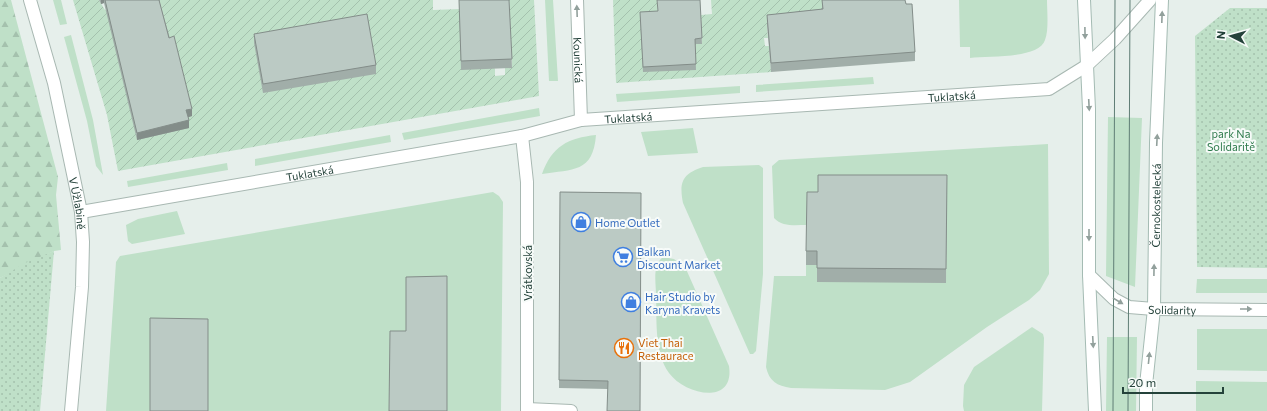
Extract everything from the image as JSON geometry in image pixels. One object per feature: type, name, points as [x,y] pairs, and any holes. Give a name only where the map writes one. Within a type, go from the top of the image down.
[{"type":"street","name":"V Úžlabině","points":[[30,0],[54,83],[81,212],[83,242],[82,287],[71,411]]},
{"type":"street","name":"Kounická","points":[[577,0],[581,120]]},
{"type":"street","points":[[1084,0],[1089,109],[1089,275],[1095,411]]},
{"type":"street","name":"Tuklatská","points":[[81,212],[522,136],[581,120],[1048,89],[1086,66],[1115,39],[1150,0]]},
{"type":"street","name":"Černokostelecká","points":[[1146,411],[1146,385],[1154,309],[1156,143],[1162,0]]},
{"type":"street","name":"Vrátkovská","points":[[522,136],[527,182],[527,410]]},
{"type":"street","name":"Solidarity","points":[[1089,275],[1114,299],[1129,307],[1154,309],[1267,310]]},
{"type":"street","points":[[527,410],[571,411]]},
{"type":"green space","points":[[0,0],[11,0],[58,177],[56,195],[61,250],[54,251],[0,278]]},
{"type":"green space","points":[[53,0],[61,0],[67,24],[60,25]]},
{"type":"green space","points":[[73,0],[99,0],[105,10],[131,2],[130,0],[433,0],[433,10],[459,9],[495,69],[495,76],[505,75],[505,68],[512,68],[509,0],[534,0],[539,96],[118,171],[107,115]]},
{"type":"green space","points":[[545,0],[553,0],[558,81],[549,81]]},
{"type":"green space","points":[[613,0],[657,0],[695,44],[702,43],[701,15],[712,14],[711,0],[822,0],[823,18],[767,24],[768,38],[764,38],[765,46],[769,46],[771,72],[616,83]]},
{"type":"green space","points":[[959,0],[1047,0],[1047,26],[1045,40],[1041,46],[1033,51],[1023,54],[970,58],[970,47],[960,47]]},
{"type":"green space","name":"park Na Solidaritě","points":[[1230,8],[1267,8],[1267,268],[1197,267],[1195,36]]},
{"type":"green space","points":[[71,35],[93,120],[103,175],[96,166],[87,121],[64,37]]},
{"type":"green space","points":[[873,77],[874,84],[756,92],[756,85]]},
{"type":"green space","points":[[740,86],[740,93],[617,102],[616,94]]},
{"type":"green space","points":[[539,108],[540,116],[404,140],[402,133]]},
{"type":"green space","points":[[1108,117],[1142,118],[1135,287],[1106,276]]},
{"type":"green space","points":[[693,128],[698,153],[648,156],[641,132]]},
{"type":"green space","points":[[390,135],[391,142],[255,166],[255,159]]},
{"type":"green space","points":[[596,135],[591,156],[586,163],[580,167],[572,169],[542,174],[546,164],[556,150],[562,145],[577,138]]},
{"type":"green space","points":[[1048,144],[1049,274],[1040,290],[1029,300],[987,327],[910,382],[885,390],[791,388],[774,382],[769,376],[766,367],[774,276],[806,276],[806,265],[817,265],[817,282],[946,282],[947,189],[818,189],[818,206],[806,225],[785,224],[774,218],[772,166],[779,160]]},
{"type":"green space","points":[[227,163],[228,170],[128,187],[127,181]]},
{"type":"green space","points":[[759,165],[763,168],[763,274],[756,351],[753,354],[750,354],[683,203],[681,190],[686,176],[703,167]]},
{"type":"green space","points":[[493,192],[499,196],[503,202],[501,411],[447,411],[390,344],[389,411],[106,411],[116,262],[120,256]]},
{"type":"green space","points":[[177,211],[185,234],[132,244],[128,241],[126,225],[138,219]]},
{"type":"green space","points":[[54,251],[40,411],[0,411],[0,278],[25,263]]},
{"type":"green space","points":[[663,257],[674,259],[686,269],[729,366],[729,379],[724,387],[717,392],[707,393],[686,387],[676,381],[664,365],[657,336],[655,280],[657,265]]},
{"type":"green space","points":[[1197,279],[1267,279],[1267,293],[1196,293]]},
{"type":"green space","points":[[1032,327],[1043,334],[1044,338],[1042,411],[964,411],[964,385],[974,367]]},
{"type":"green space","points":[[1197,329],[1267,329],[1267,371],[1197,370]]},
{"type":"green space","points":[[1107,337],[1137,337],[1136,411],[1106,411]]},
{"type":"green space","points":[[1196,381],[1267,382],[1267,411],[1196,411]]},
{"type":"building","points":[[105,0],[159,0],[169,38],[174,36],[192,109],[186,110],[189,120],[137,133]]},
{"type":"building","points":[[459,0],[509,0],[512,59],[461,61]]},
{"type":"building","points":[[657,0],[700,0],[702,38],[695,39],[696,64],[643,67],[640,12],[658,11]]},
{"type":"building","points":[[822,0],[905,0],[906,4],[912,4],[915,52],[771,63],[767,15],[823,9]]},
{"type":"building","points":[[367,14],[376,65],[263,84],[254,34]]},
{"type":"building","points":[[818,175],[947,175],[946,269],[817,268],[817,251],[806,251],[807,192],[818,192]]},
{"type":"building","points":[[560,192],[641,193],[640,411],[607,411],[608,381],[559,380]]},
{"type":"building","points":[[447,276],[447,411],[389,411],[390,331],[406,331],[406,277]]},
{"type":"building","points":[[150,318],[208,319],[208,411],[150,411]]},
{"type":"tram line","points":[[1113,411],[1115,0]]},
{"type":"tram line","points":[[1128,411],[1130,0]]},
{"type":"place","name":"Home Outlet","points":[[581,222]]},
{"type":"place","name":"Balkan Discount Market","points":[[623,257]]},
{"type":"place","name":"Hair Studio by Karyna Kravets","points":[[631,302]]},
{"type":"place","name":"Viet Thai Restaurace","points":[[624,348]]}]
